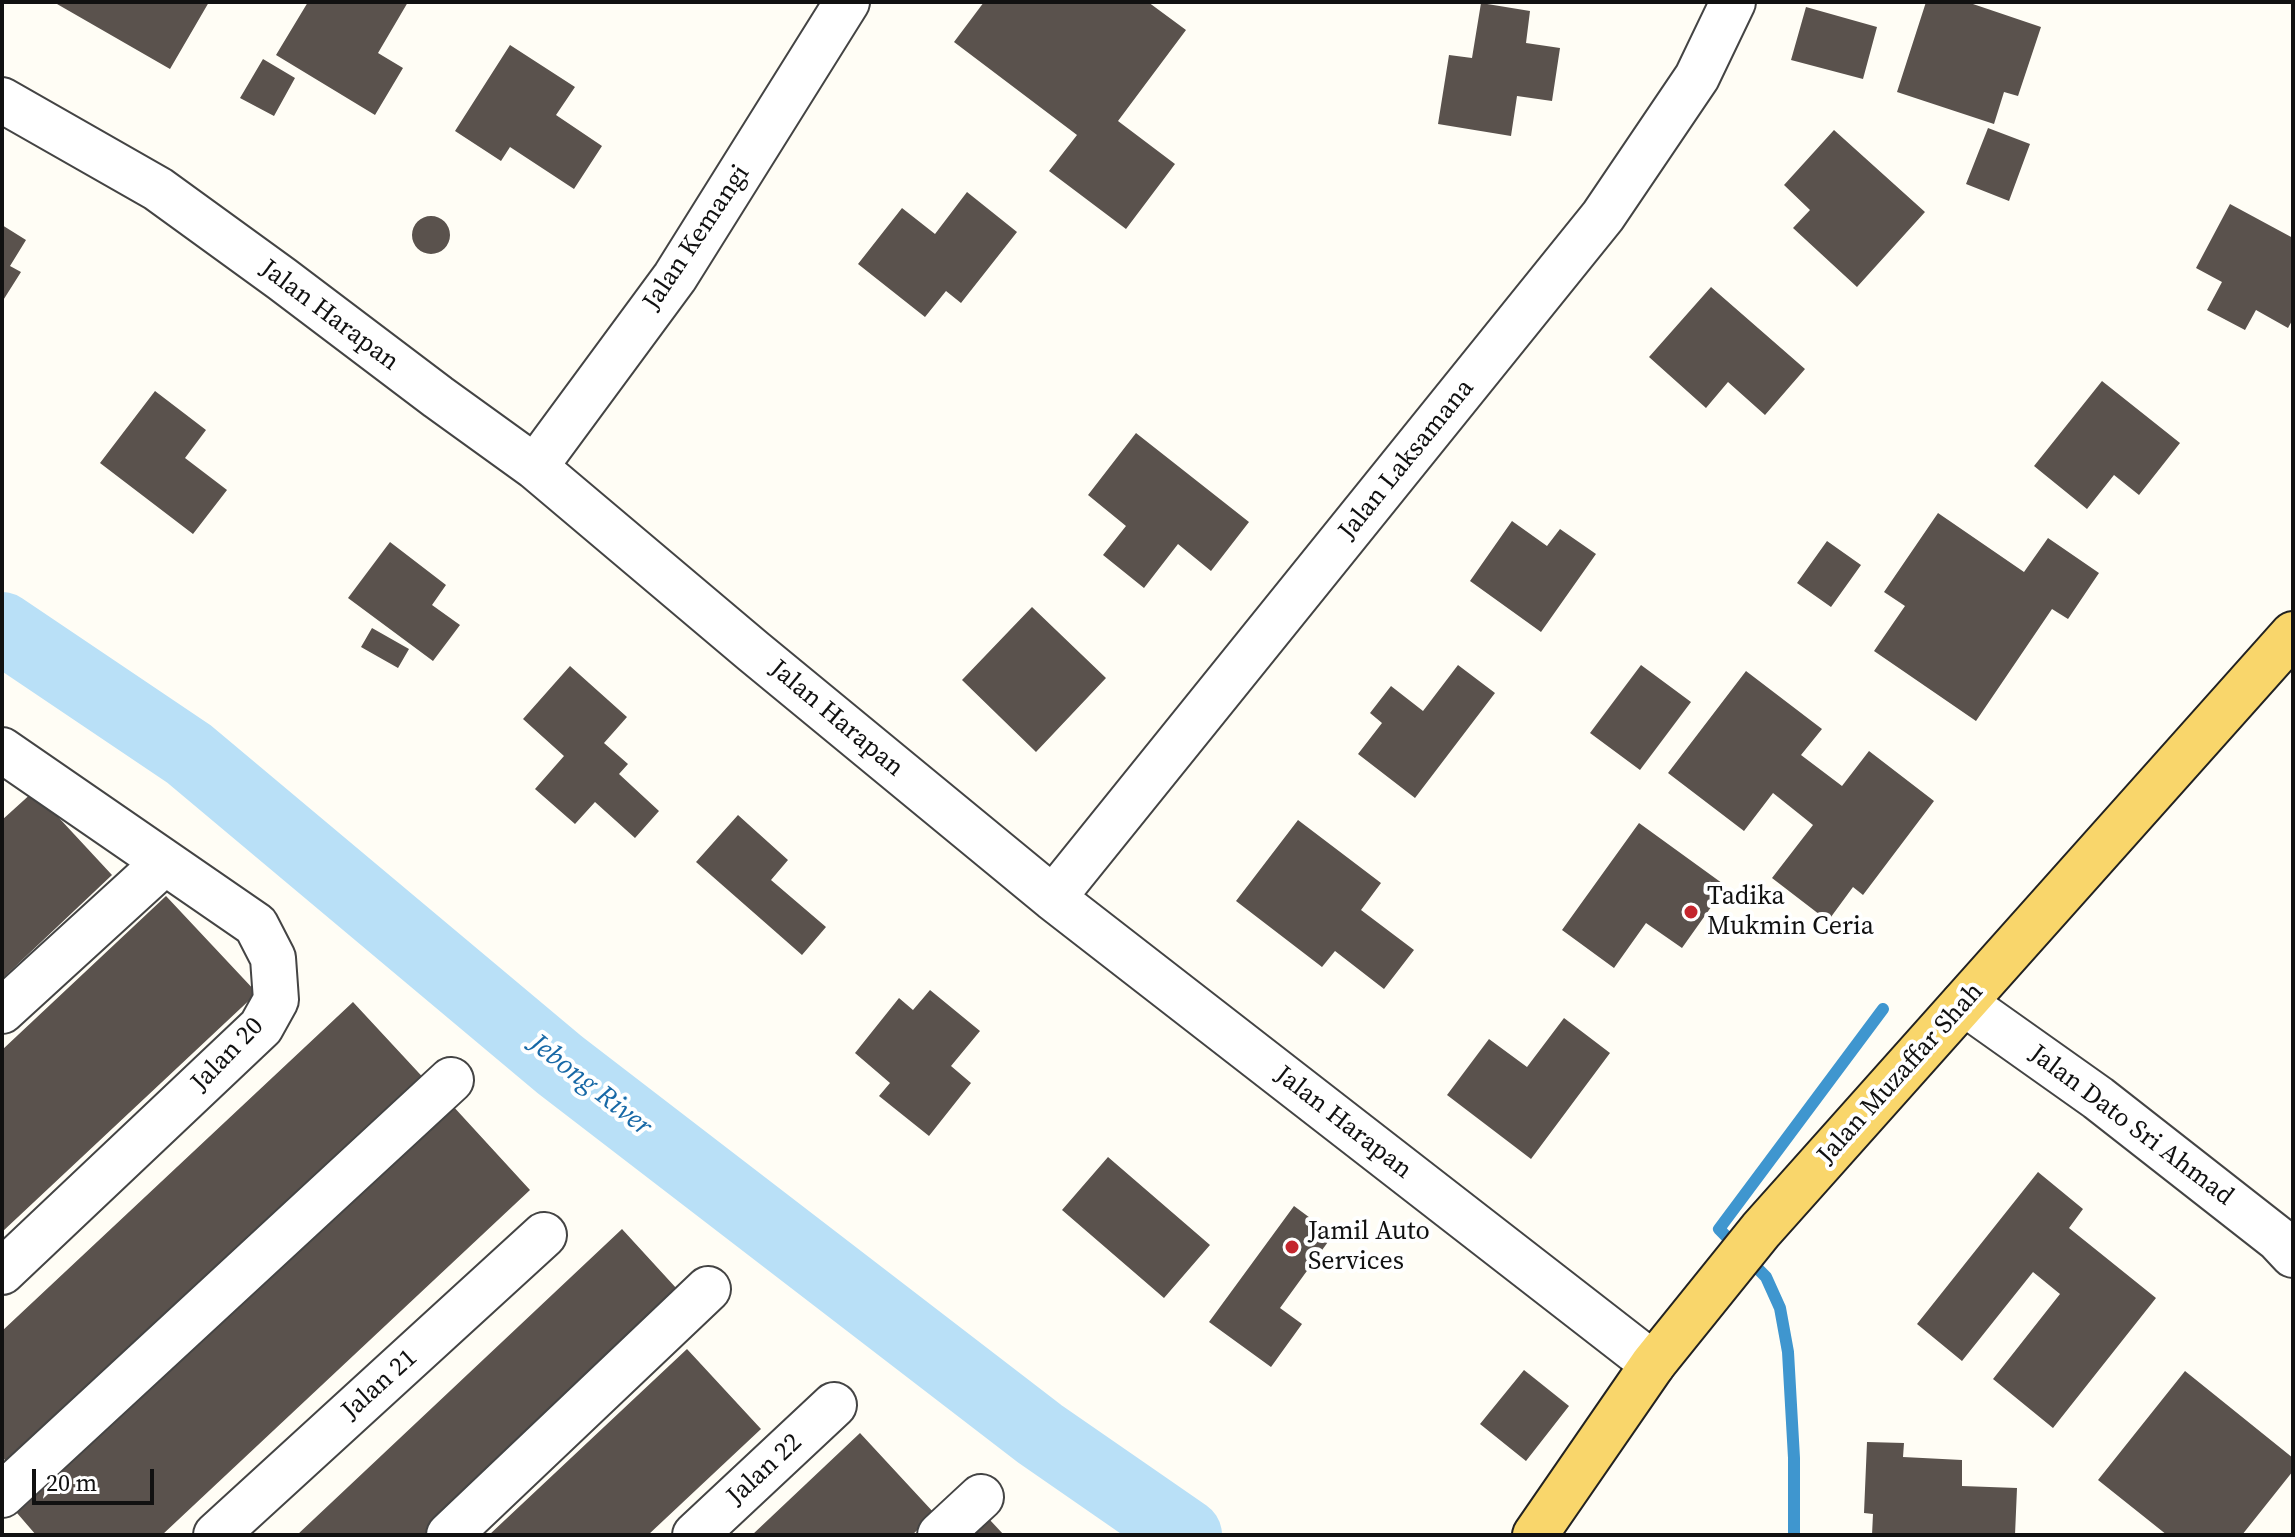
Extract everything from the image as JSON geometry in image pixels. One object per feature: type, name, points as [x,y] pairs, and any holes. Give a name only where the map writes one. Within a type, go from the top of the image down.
[{"type":"main road","name":"Jalan Muzaffar Shah","points":[[1535,1535],[1653,1364],[1761,1230],[2293,634]]},
{"type":"street","name":"Jalan Kemangi","points":[[535,467],[675,277],[847,2]]},
{"type":"street","name":"Jalan Laksamana","points":[[1053,898],[1603,216],[1697,77],[1733,2]]},
{"type":"street","name":"Jalan Harapan","points":[[2,100],[158,189],[535,467],[1053,898],[1653,1364]]},
{"type":"street","name":"Jalan 20","points":[[2,1272],[261,1027],[276,1000],[273,958],[256,925],[3,753]]},
{"type":"street","points":[[2,1011],[164,863]]},
{"type":"street","name":"Jalan Dato Sri Ahmad","points":[[1964,1003],[2098,1098],[2278,1239],[2293,1255]]},
{"type":"street","points":[[2,1495],[451,1080]]},
{"type":"street","name":"Jalan 21","points":[[216,1535],[544,1235]]},
{"type":"street","points":[[449,1535],[708,1289]]},
{"type":"street","name":"Jalan 22","points":[[695,1535],[834,1405]]},
{"type":"street","points":[[940,1535],[981,1497]]},
{"type":"building","points":[[209,2],[170,69],[57,4]]},
{"type":"building","points":[[308,2],[408,2],[378,53],[403,68],[375,115],[276,55]]},
{"type":"building","points":[[984,2],[1148,2],[1186,30],[1118,121],[1175,164],[1126,229],[1049,171],[1077,135],[954,42]]},
{"type":"building","points":[[1926,2],[1967,2],[2041,27],[2018,96],[2004,92],[1994,124],[1897,92]]},
{"type":"building","points":[[1481,3],[1530,11],[1526,43],[1560,48],[1552,101],[1517,96],[1511,136],[1438,124],[1449,55],[1472,58]]},
{"type":"building","points":[[1806,7],[1877,27],[1863,79],[1791,60]]},
{"type":"building","points":[[510,45],[575,87],[556,115],[602,146],[574,189],[510,147],[501,161],[455,131]]},
{"type":"building","points":[[263,59],[295,78],[274,116],[240,98]]},
{"type":"building","points":[[1988,128],[2030,144],[2009,201],[1966,184]]},
{"type":"building","points":[[1834,130],[1925,212],[1857,287],[1793,228],[1810,210],[1784,185]]},
{"type":"building","points":[[967,192],[1017,232],[961,303],[946,291],[925,317],[858,264],[902,208],[935,234]]},
{"type":"building","points":[[2230,204],[2293,238],[2293,319],[2288,328],[2256,310],[2245,330],[2207,310],[2222,282],[2196,268]]},
{"type":"building","points":[[431,216],[444,222],[450,235],[444,248],[431,254],[418,248],[412,235],[418,222]]},
{"type":"building","points":[[2,225],[26,240],[10,266],[21,272],[2,302]]},
{"type":"building","points":[[1711,287],[1805,369],[1765,415],[1728,382],[1706,408],[1649,357]]},
{"type":"building","points":[[2102,381],[2180,443],[2139,495],[2114,475],[2087,509],[2034,466]]},
{"type":"building","points":[[155,391],[206,430],[185,458],[227,490],[193,534],[100,463]]},
{"type":"building","points":[[1136,433],[1249,522],[1211,571],[1178,544],[1144,588],[1103,555],[1126,526],[1088,495]]},
{"type":"building","points":[[1938,513],[2024,572],[2048,538],[2099,573],[2068,619],[2052,609],[1976,721],[1874,651],[1905,606],[1884,592]]},
{"type":"building","points":[[1512,521],[1547,546],[1560,529],[1596,554],[1541,632],[1470,581]]},
{"type":"building","points":[[1827,541],[1861,565],[1831,607],[1797,583]]},
{"type":"building","points":[[390,542],[446,585],[432,605],[460,625],[433,661],[348,598]]},
{"type":"building","points":[[1032,607],[1106,678],[1036,752],[962,680]]},
{"type":"building","points":[[372,628],[409,649],[398,668],[361,647]]},
{"type":"building","points":[[1458,665],[1495,693],[1415,798],[1358,754],[1382,723],[1370,713],[1391,686],[1423,711]]},
{"type":"building","points":[[1641,665],[1691,702],[1640,770],[1590,733]]},
{"type":"building","points":[[570,666],[627,717],[604,743],[628,764],[619,774],[659,811],[635,838],[595,802],[575,824],[535,789],[564,756],[523,719]]},
{"type":"building","points":[[1746,671],[1822,729],[1801,755],[1842,786],[1869,751],[1934,801],[1863,895],[1853,887],[1828,921],[1772,878],[1813,825],[1773,793],[1744,831],[1668,773]]},
{"type":"building","points":[[34,791],[112,875],[2,979],[2,820]]},
{"type":"building","points":[[738,815],[788,860],[771,880],[826,927],[802,955],[696,862]]},
{"type":"building","points":[[1298,820],[1381,883],[1361,910],[1414,950],[1384,989],[1335,951],[1322,967],[1236,901]]},
{"type":"building","points":[[1639,823],[1726,886],[1682,948],[1646,923],[1614,968],[1562,930]]},
{"type":"building","points":[[166,896],[257,993],[2,1232],[2,1050]]},
{"type":"building","points":[[930,990],[980,1031],[951,1066],[971,1083],[929,1136],[879,1096],[890,1083],[855,1053],[899,998],[913,1010]]},
{"type":"building","points":[[353,1002],[430,1085],[17,1472],[2,1457],[2,1331]]},
{"type":"building","points":[[1564,1018],[1610,1053],[1531,1159],[1447,1095],[1489,1039],[1527,1067]]},
{"type":"building","points":[[452,1105],[530,1190],[162,1535],[36,1535],[17,1513]]},
{"type":"building","points":[[1108,1157],[1210,1245],[1164,1298],[1062,1210]]},
{"type":"building","points":[[2038,1172],[2083,1209],[2069,1228],[2156,1298],[2053,1428],[1993,1379],[2060,1294],[2033,1272],[1962,1361],[1917,1324]]},
{"type":"building","points":[[1294,1206],[1333,1235],[1280,1308],[1302,1324],[1271,1367],[1209,1322]]},
{"type":"building","points":[[622,1229],[688,1301],[438,1535],[297,1535]]},
{"type":"building","points":[[687,1349],[761,1429],[648,1535],[489,1535]]},
{"type":"building","points":[[1524,1370],[1569,1406],[1526,1461],[1480,1424]]},
{"type":"building","points":[[2185,1371],[2293,1458],[2293,1471],[2242,1535],[2167,1535],[2098,1480]]},
{"type":"building","points":[[860,1433],[935,1514],[912,1535],[752,1535]]},
{"type":"building","points":[[1867,1442],[1904,1443],[1903,1457],[1962,1460],[1962,1486],[2017,1488],[2015,1535],[1872,1535],[1873,1514],[1864,1513]]},
{"type":"building","points":[[989,1519],[1004,1535],[973,1535]]},
{"type":"waterway","name":"Jebong River","points":[[2,628],[189,754],[560,1065],[1040,1434],[1186,1535]]},
{"type":"waterway","points":[[1794,1535],[1794,1458],[1788,1352],[1780,1308],[1766,1277],[1719,1229],[1883,1009]]},
{"type":"place","name":"Tadika Mukmin Ceria","points":[[1691,912]]},
{"type":"place","name":"Jamil Auto Services","points":[[1292,1247]]}]
